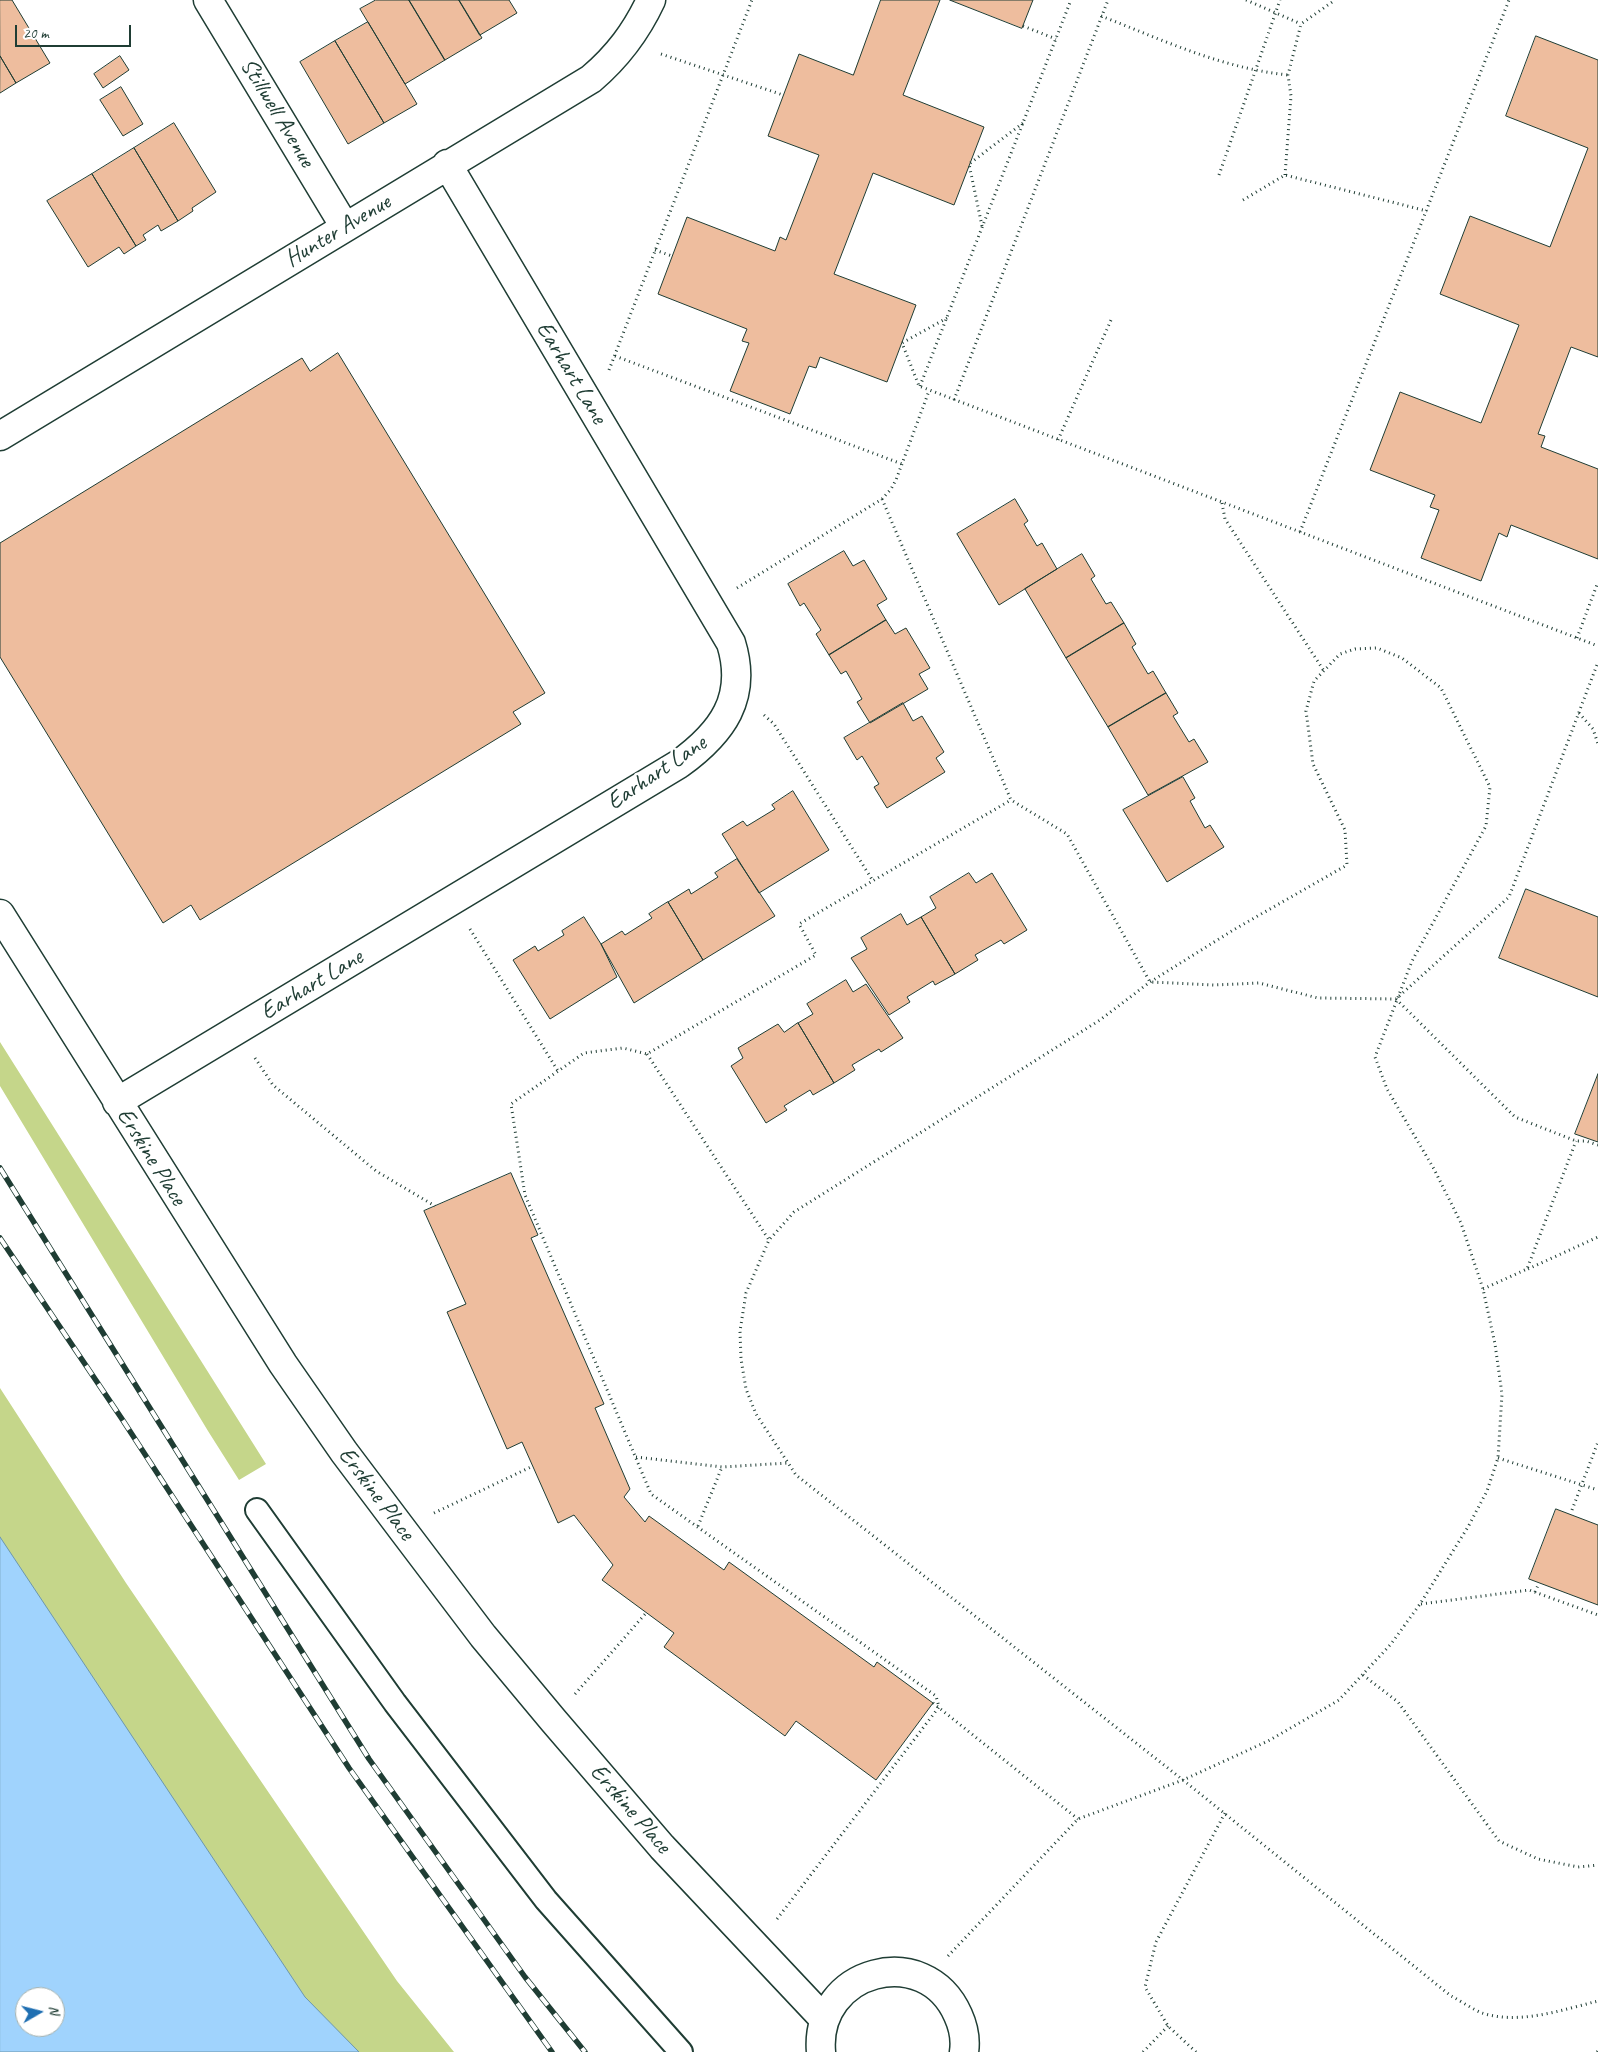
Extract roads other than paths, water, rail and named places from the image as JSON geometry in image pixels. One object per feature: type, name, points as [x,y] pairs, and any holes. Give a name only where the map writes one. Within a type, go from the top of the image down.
[{"type":"street","name":"Stillwell Avenue","points":[[208,0],[345,226]]},
{"type":"street","name":"Hunter Avenue","points":[[0,436],[591,78],[607,65],[627,43],[651,0]]},
{"type":"street","name":"Earhart Lane","points":[[117,1102],[678,764],[697,751],[712,736],[723,721],[735,689],[737,672],[731,643],[447,164]]},
{"type":"street","name":"Erskine Place","points":[[0,914],[283,1364],[344,1452],[483,1636],[553,1720],[662,1846],[824,2019]]},
{"type":"street","points":[[821,2052],[820,2041],[824,2019],[834,2001],[848,1986],[866,1976],[886,1972],[906,1973],[925,1980],[941,1991],[954,2006],[962,2024],[965,2044],[964,2052]]},
{"type":"lane","points":[[257,1510],[395,1703],[546,1900],[681,2052]]},
{"type":"water","points":[[0,1537],[305,1997],[359,2052],[0,2052]]},
{"type":"railway","points":[[0,1168],[369,1759],[525,1977],[585,2052]]},
{"type":"railway","points":[[0,1238],[122,1419],[349,1768],[552,2052]]}]
